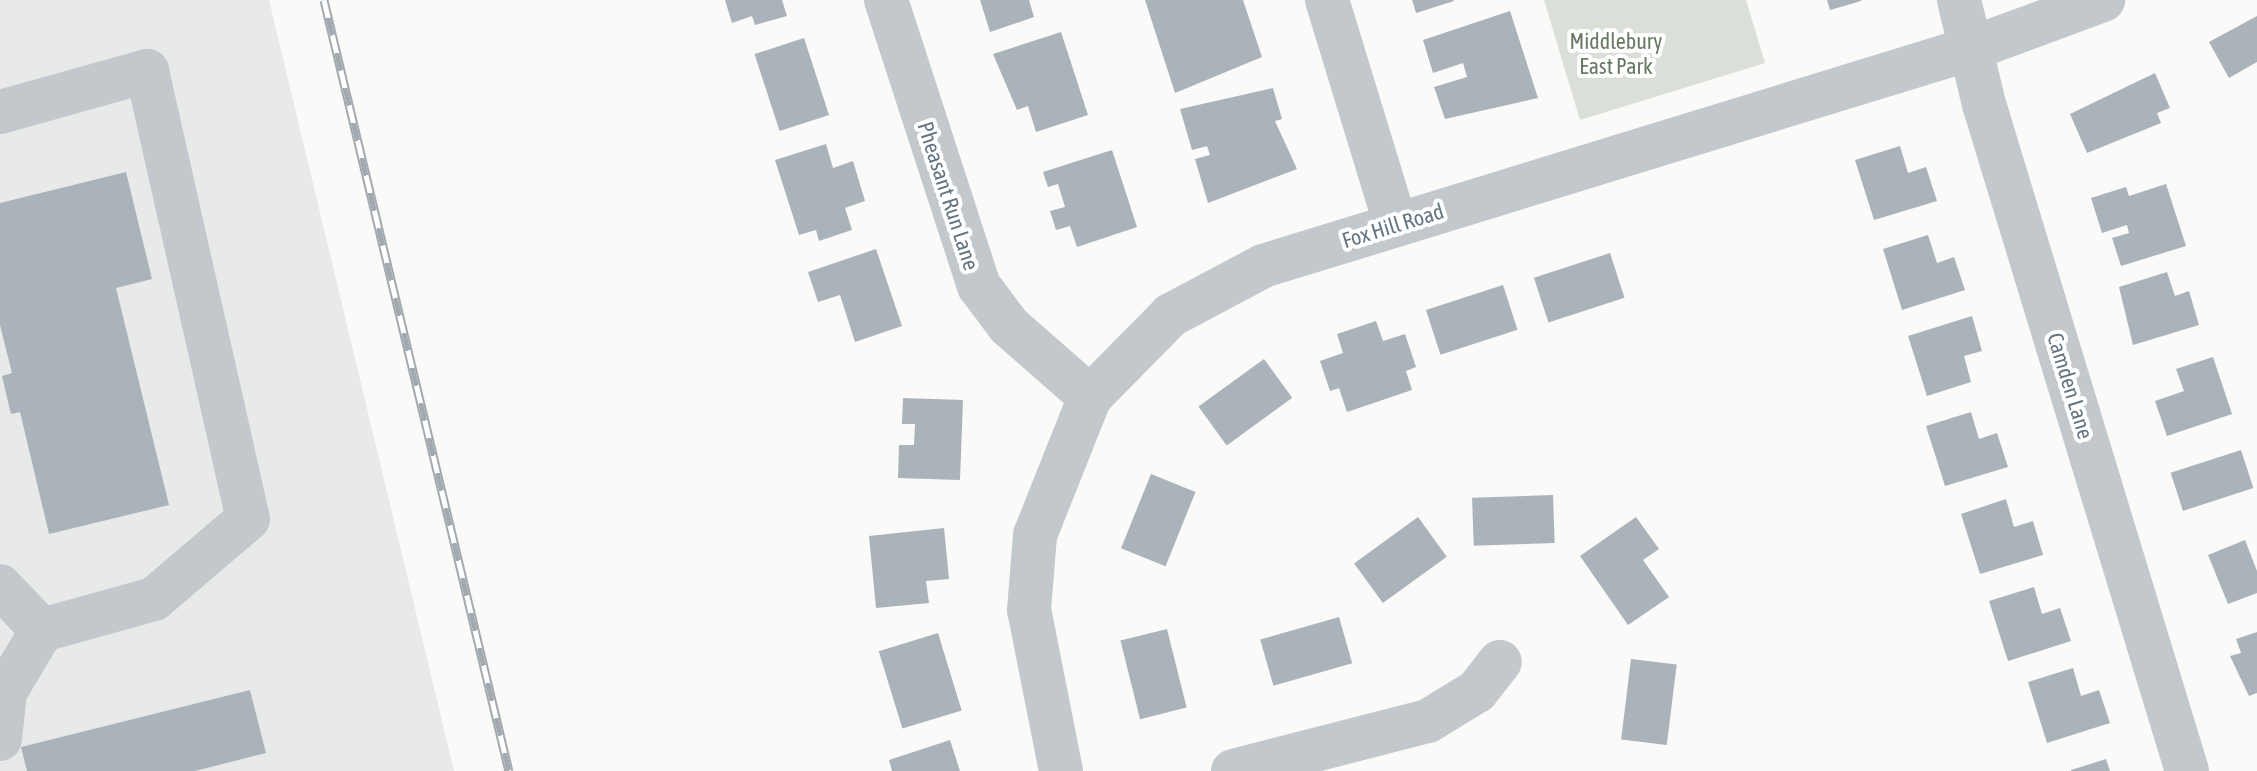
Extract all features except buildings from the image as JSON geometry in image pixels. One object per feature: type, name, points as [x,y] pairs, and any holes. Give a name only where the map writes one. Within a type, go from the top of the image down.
[{"type":"street","name":"Pheasant Run Lane","points":[[886,0],[979,286],[1009,326],[1090,397]]},
{"type":"street","points":[[1327,0],[1396,225]]},
{"type":"street","name":"Camden Lane","points":[[1959,0],[1984,104],[2187,771]]},
{"type":"street","name":"Fox Hill Road","points":[[1061,771],[1035,665],[1030,575],[1042,505],[1090,397],[1130,350],[1208,291],[1263,266],[1973,48],[2103,0]]},
{"type":"street","points":[[0,112],[147,71],[248,519],[154,599],[42,630],[5,692],[0,739]]},
{"type":"street","points":[[0,586],[42,630]]},
{"type":"street","points":[[1233,771],[1428,721],[1477,691],[1500,662]]},
{"type":"shaded area","points":[[0,0],[269,0],[454,771],[0,771]]},
{"type":"green space","name":"Middlebury East Park","points":[[1544,0],[1746,0],[1765,63],[1580,120]]},
{"type":"railway","points":[[324,0],[509,771]]}]
